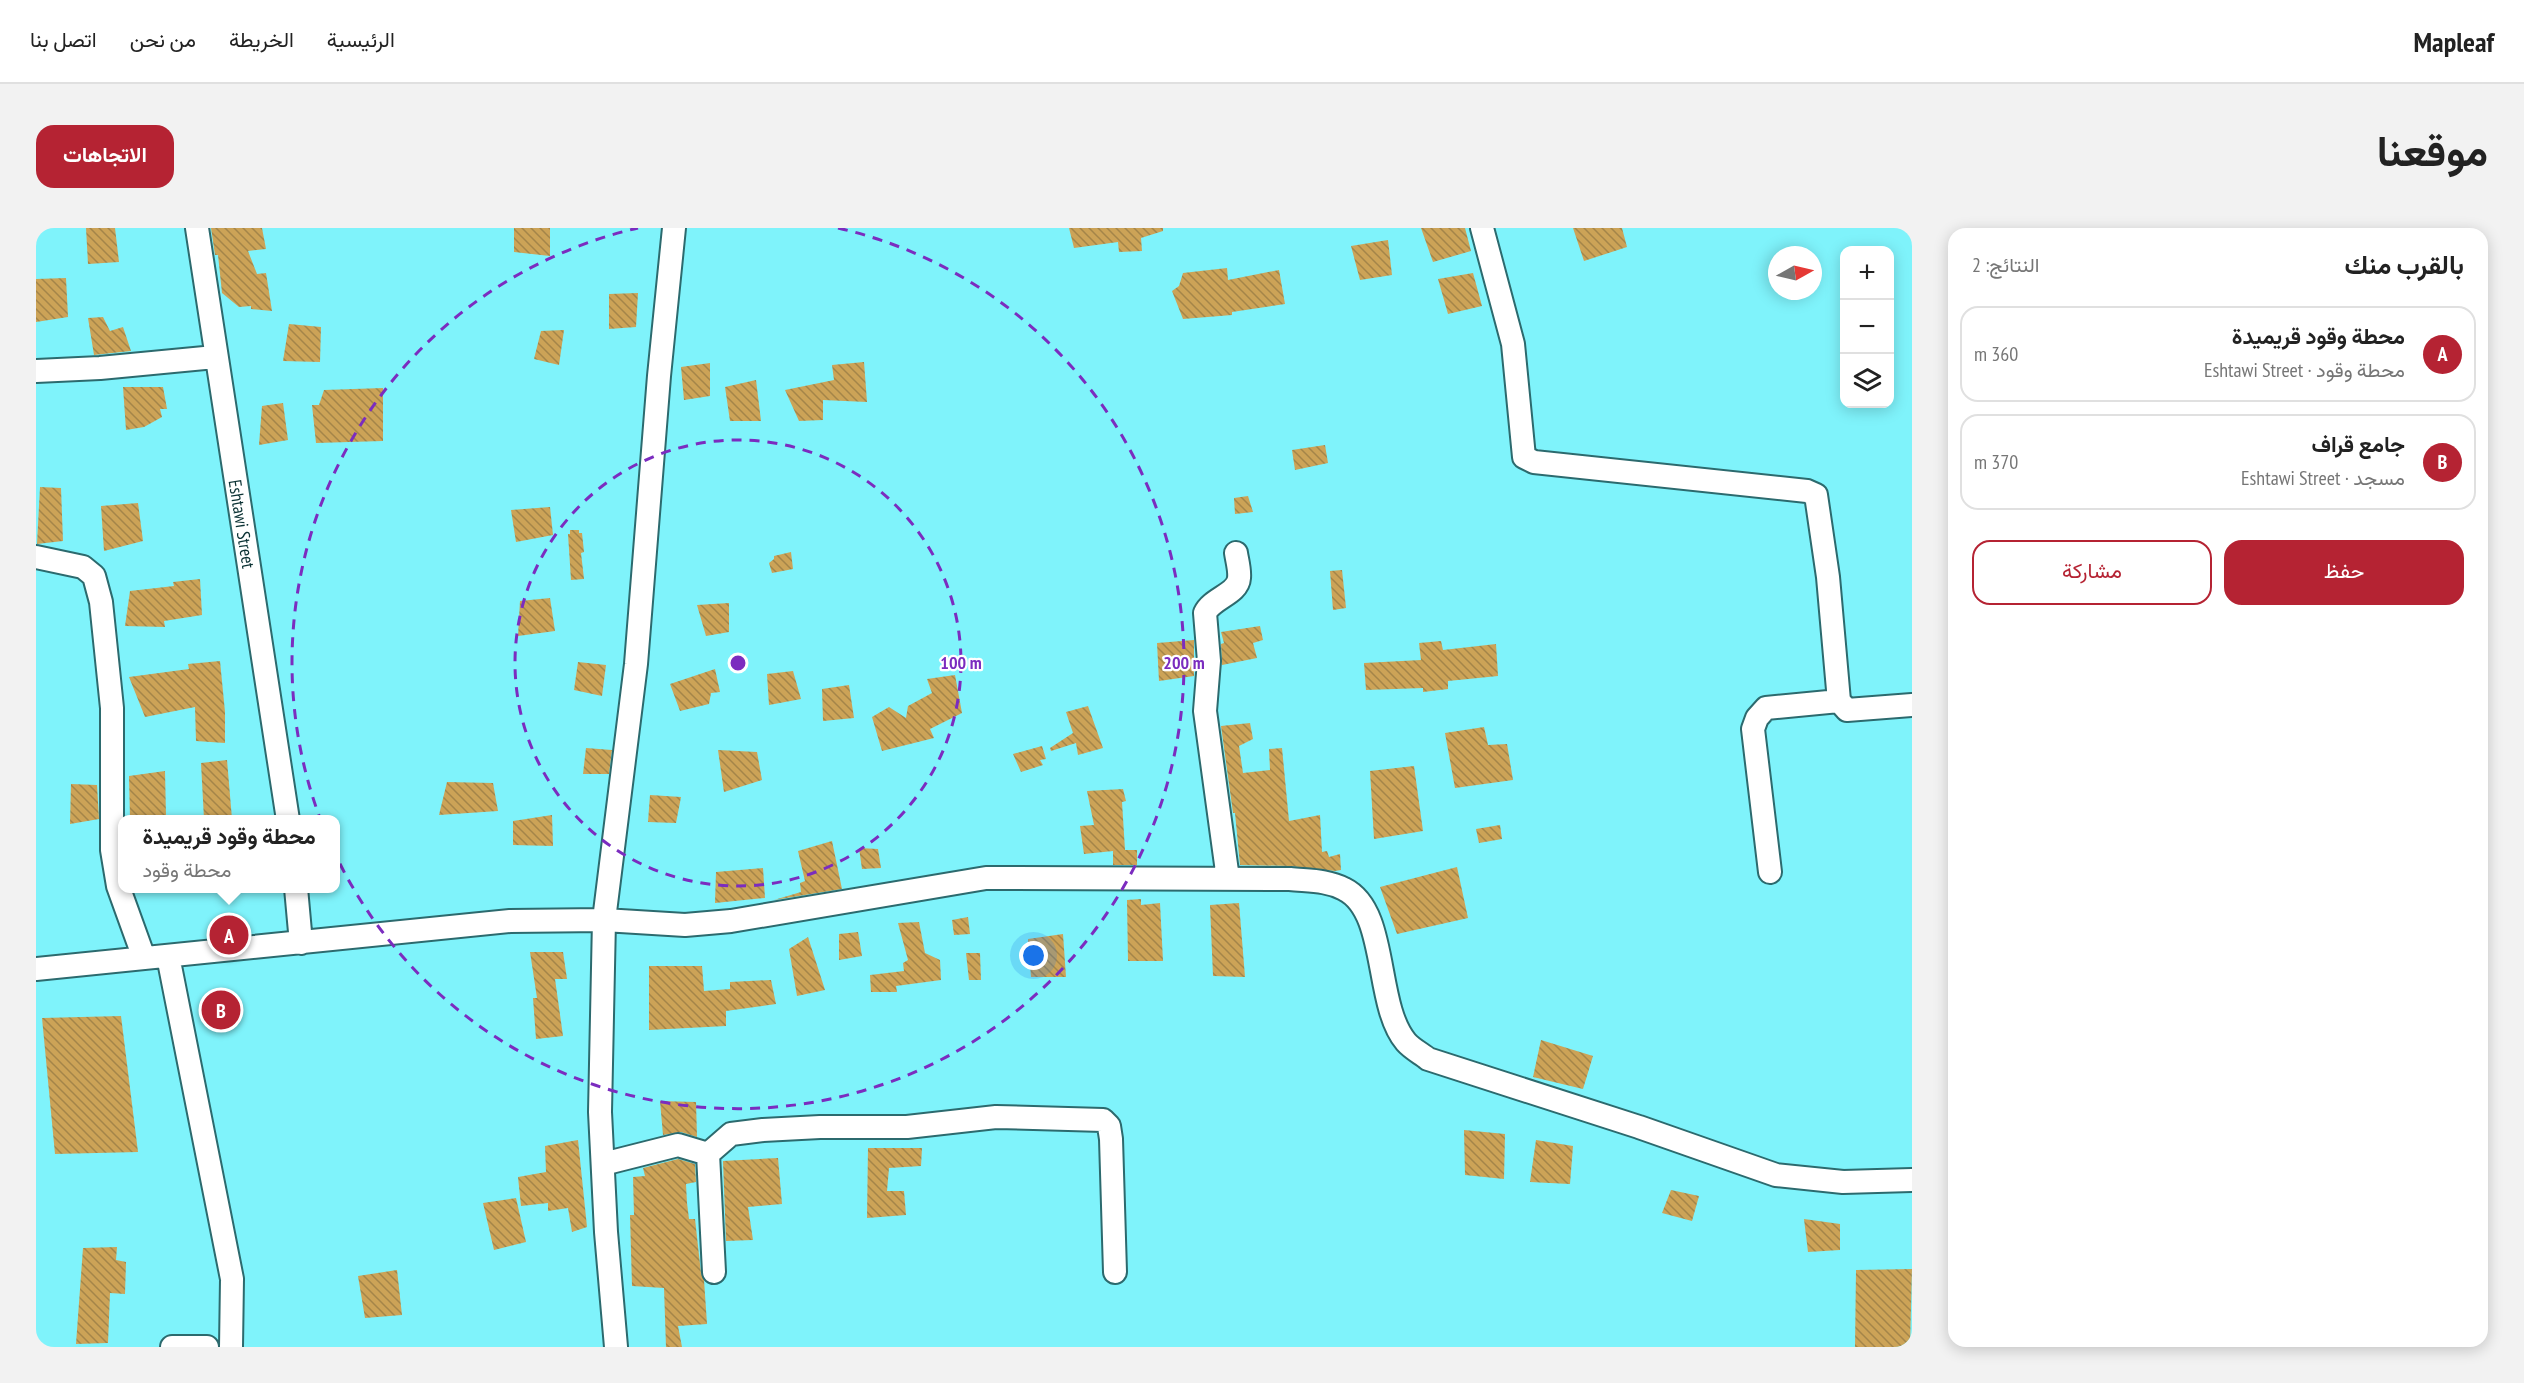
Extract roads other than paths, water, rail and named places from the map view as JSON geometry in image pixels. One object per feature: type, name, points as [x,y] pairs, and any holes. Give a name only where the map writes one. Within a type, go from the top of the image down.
[{"type":"street","name":"Eshtawi Street","points":[[196,228],[287,815]]},
{"type":"street","points":[[616,1347],[605,1222],[600,1112],[604,920],[636,664],[658,376],[674,228]]},
{"type":"street","points":[[1482,228],[1513,344],[1522,452],[1527,460],[1807,491],[1816,495],[1828,577],[1839,701],[1848,710],[1912,705]]},
{"type":"street","points":[[36,371],[100,368],[215,357]]},
{"type":"street","points":[[1228,879],[1205,711],[1209,661],[1206,612],[1209,606],[1237,585],[1239,579],[1236,553]]},
{"type":"street","points":[[36,557],[83,567],[94,576],[101,602],[112,708],[112,850],[118,886]]},
{"type":"street","points":[[1770,872],[1752,729],[1757,718],[1766,708],[1839,701]]},
{"type":"street","points":[[36,969],[510,921],[604,920],[685,925],[731,921],[986,878],[1228,879],[1323,882],[1344,889],[1358,900],[1369,916],[1394,1021],[1407,1043],[1428,1059],[1640,1127],[1776,1175],[1843,1182],[1912,1180]]},
{"type":"street","points":[[121,893],[144,958]]},
{"type":"street","points":[[296,893],[301,943]]},
{"type":"street","points":[[168,956],[232,1279],[231,1347]]},
{"type":"street","points":[[708,1154],[731,1134],[764,1130],[820,1127],[907,1127],[996,1117],[1103,1120],[1109,1126],[1111,1138],[1115,1272]]},
{"type":"street","points":[[603,1164],[678,1145],[708,1154]]},
{"type":"street","points":[[708,1154],[714,1272]]},
{"type":"street","points":[[172,1347],[207,1347]]},
{"type":"place","name":"محطة وقود قريميدة","points":[[229,935]]},
{"type":"place","name":"جامع قراف","points":[[221,1010]]}]
